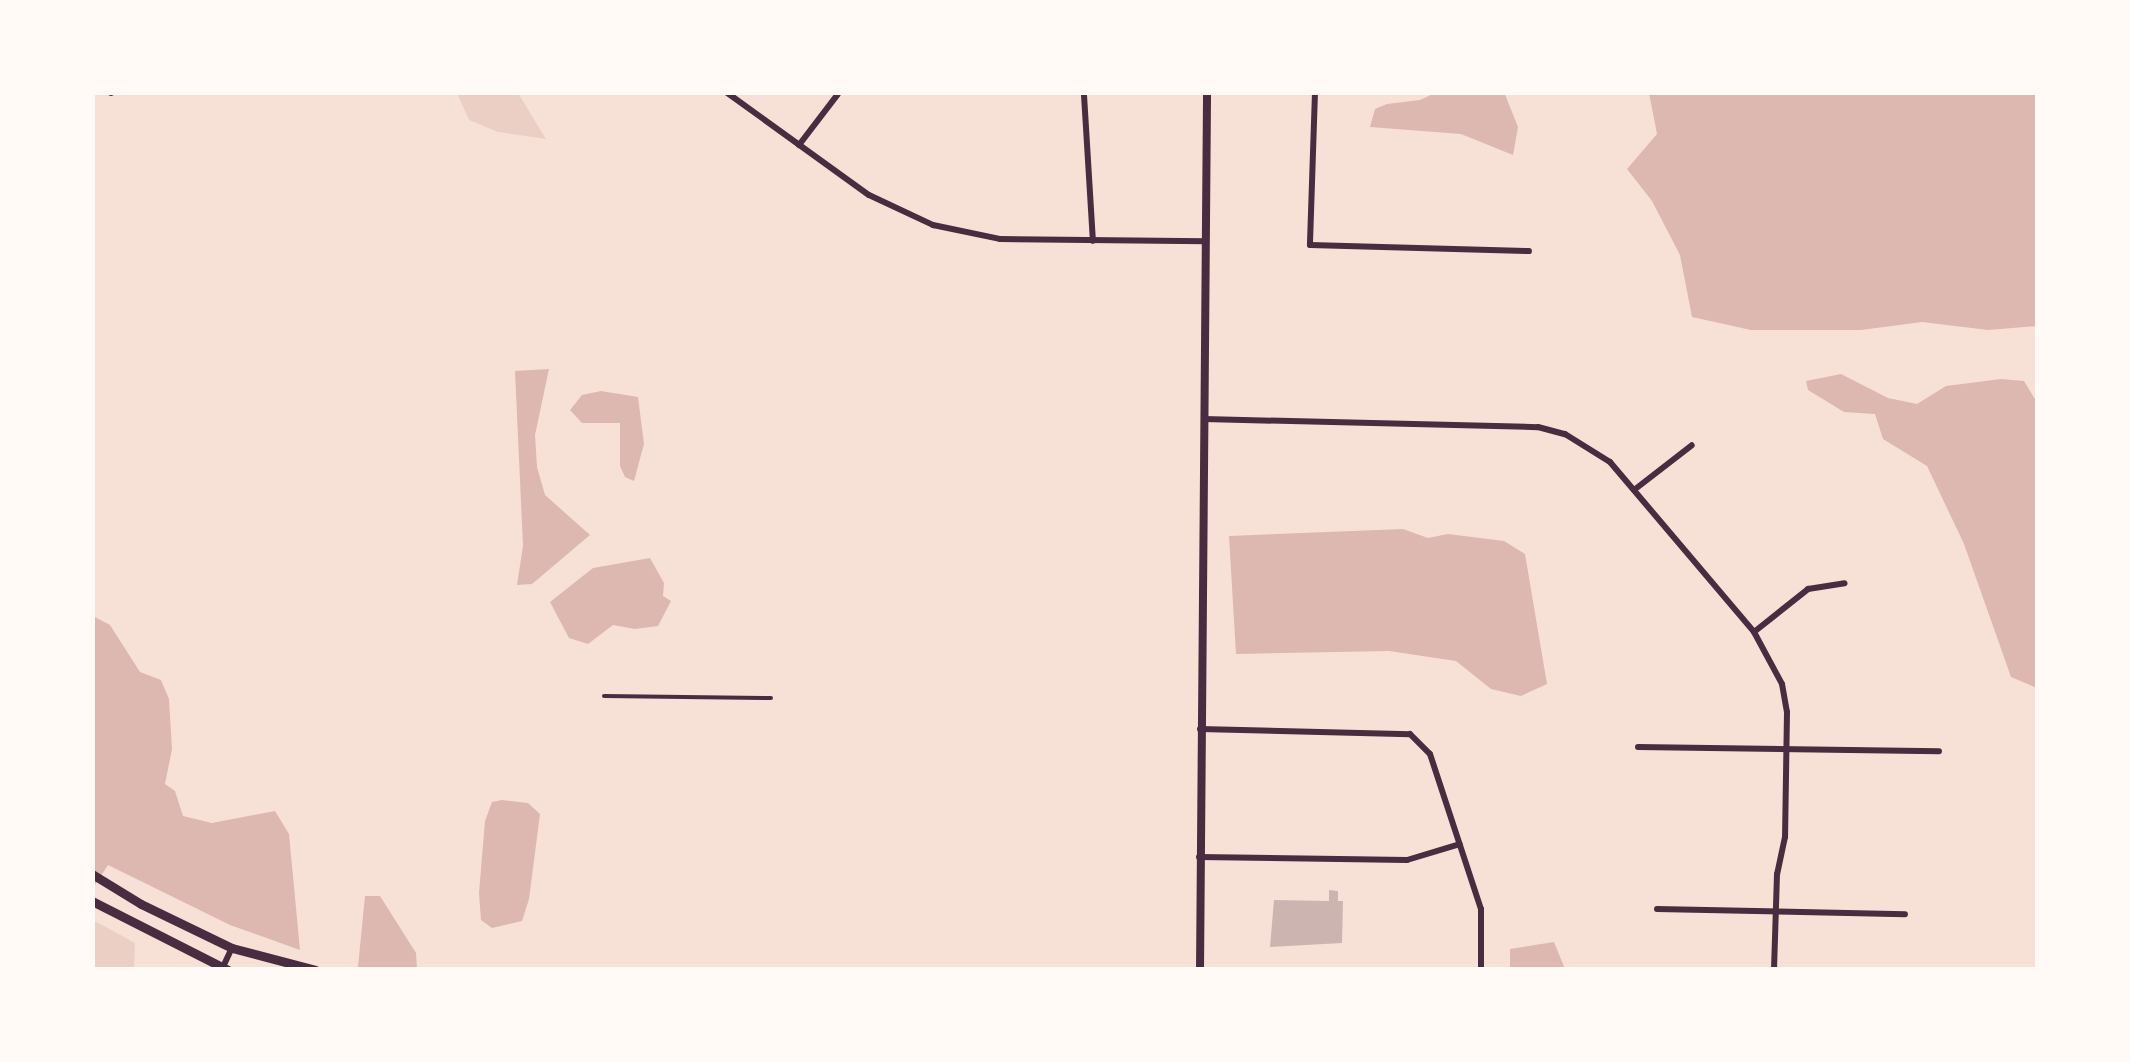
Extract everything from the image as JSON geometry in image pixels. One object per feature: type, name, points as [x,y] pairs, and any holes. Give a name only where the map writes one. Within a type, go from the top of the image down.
[{"type":"main road","points":[[97,877],[232,948],[315,970]]},
{"type":"main road","points":[[92,901],[224,969]]},
{"type":"street","points":[[726,92],[869,196],[934,226],[1000,240],[1206,241]]},
{"type":"street","points":[[1200,970],[1207,92]]},
{"type":"street","points":[[1316,92],[1314,220],[1310,245],[1529,251]]},
{"type":"street","points":[[799,144],[838,94]]},
{"type":"street","points":[[1084,95],[1093,241]]},
{"type":"street","points":[[1204,419],[1538,427],[1590,446],[1634,490],[1754,632],[1782,684],[1786,750],[1784,836],[1774,970]]},
{"type":"street","points":[[1634,490],[1692,445]]},
{"type":"street","points":[[1754,632],[1808,589],[1845,583]]},
{"type":"street","points":[[1200,729],[1410,734],[1430,754],[1481,909],[1481,970]]},
{"type":"street","points":[[1638,747],[1938,751]]},
{"type":"street","points":[[1199,857],[1406,860],[1460,844]]},
{"type":"street","points":[[1657,909],[1905,914]]},
{"type":"street","points":[[224,969],[232,948]]},
{"type":"lane","points":[[604,696],[771,698]]},
{"type":"shaded area","points":[[1504,92],[1518,127],[1513,155],[1461,134],[1370,127],[1375,109],[1387,104],[1420,100],[1435,93]]},
{"type":"shaded area","points":[[457,93],[518,93],[546,139],[498,132],[469,120]]},
{"type":"shaded area","points":[[1649,93],[2037,93],[2037,326],[1988,330],[1922,322],[1861,330],[1751,330],[1692,317],[1680,255],[1652,201],[1627,169],[1657,134]]},
{"type":"shaded area","points":[[549,369],[535,435],[537,467],[545,495],[590,535],[532,584],[517,585],[523,546],[515,371]]},
{"type":"shaded area","points":[[1841,374],[1888,398],[1917,404],[1946,386],[2001,379],[2024,381],[2038,404],[2037,688],[2011,677],[1964,544],[1927,466],[1883,439],[1875,414],[1844,412],[1808,390],[1806,381]]},
{"type":"shaded area","points":[[601,391],[638,397],[644,444],[634,481],[625,477],[620,466],[620,423],[582,423],[570,410],[582,395]]},
{"type":"shaded area","points":[[1403,529],[1428,538],[1448,534],[1504,541],[1525,554],[1547,684],[1521,696],[1491,689],[1456,661],[1389,651],[1236,654],[1229,536]]},
{"type":"shaded area","points":[[650,558],[664,583],[663,596],[671,601],[658,626],[635,629],[613,625],[588,644],[569,638],[550,602],[593,568]]},
{"type":"shaded area","points":[[93,616],[110,625],[140,672],[161,680],[169,699],[172,749],[165,784],[175,791],[183,816],[212,823],[275,811],[289,834],[300,950],[230,925],[108,865],[93,888]]},
{"type":"shaded area","points":[[492,802],[528,803],[540,814],[529,899],[522,921],[492,928],[481,920],[479,893],[485,821]]},
{"type":"shaded area","points":[[365,896],[380,896],[416,953],[417,969],[358,967]]},
{"type":"shaded area","points":[[93,920],[135,943],[134,969],[93,969]]},
{"type":"shaded area","points":[[1554,942],[1565,969],[1510,969],[1510,949]]},
{"type":"building","points":[[1329,890],[1338,891],[1338,901],[1343,901],[1342,943],[1270,947],[1274,900],[1329,901]]}]
